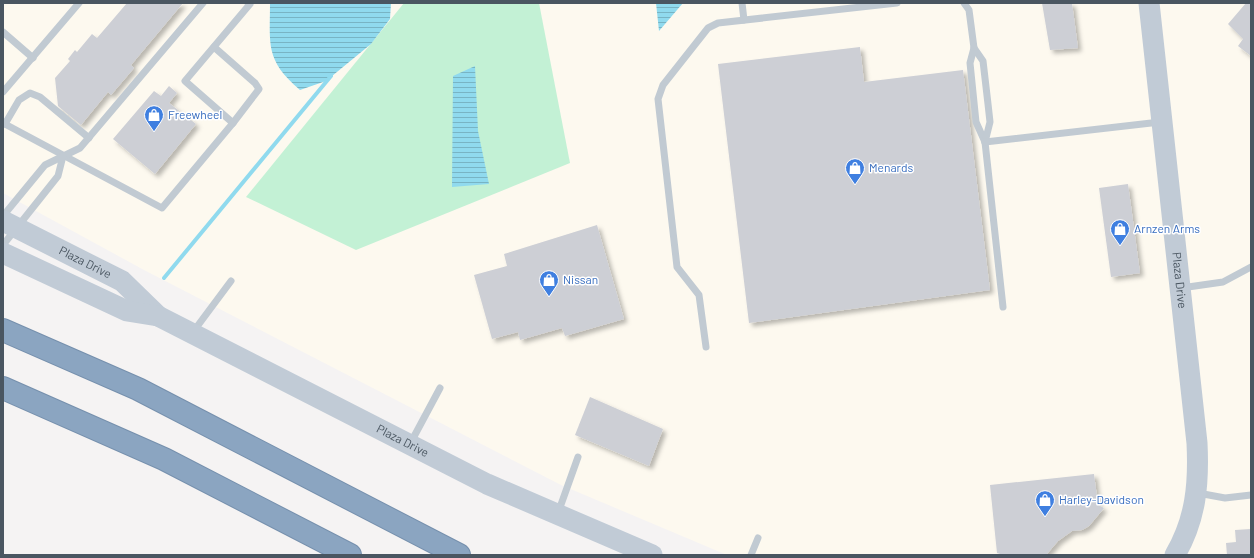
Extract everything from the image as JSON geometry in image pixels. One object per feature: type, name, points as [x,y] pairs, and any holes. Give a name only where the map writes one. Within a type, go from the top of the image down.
[{"type":"highway","points":[[3,330],[138,389],[459,555]]},
{"type":"highway","points":[[3,388],[164,459],[350,555]]},
{"type":"street","name":"Plaza Drive","points":[[1149,3],[1179,288],[1198,443],[1199,475],[1196,493],[1188,528],[1175,555]]},
{"type":"street","name":"Plaza Drive","points":[[7,221],[122,281],[158,316],[191,334],[487,484],[652,555]]},
{"type":"street","name":"Plaza Drive","points":[[3,253],[127,311],[158,316]]},
{"type":"lane","points":[[3,92],[80,3]]},
{"type":"lane","points":[[3,245],[7,221],[45,165],[80,148],[203,3]]},
{"type":"lane","points":[[233,123],[185,81],[250,4],[248,3]]},
{"type":"lane","points":[[742,3],[744,20]]},
{"type":"lane","points":[[706,347],[699,295],[677,266],[658,99],[663,85],[708,28],[718,23],[897,3]]},
{"type":"lane","points":[[964,3],[971,7],[974,48],[970,63],[975,118],[985,142],[1003,307]]},
{"type":"lane","points":[[3,32],[33,58]]},
{"type":"lane","points":[[89,138],[40,97],[30,93],[19,100],[4,124],[162,208],[233,123],[259,89],[255,82],[214,47]]},
{"type":"lane","points":[[974,48],[983,61],[990,122],[985,142]]},
{"type":"lane","points":[[985,142],[1161,122]]},
{"type":"lane","points":[[7,221],[58,176],[63,156]]},
{"type":"lane","points":[[1179,288],[1223,282],[1251,268]]},
{"type":"lane","points":[[191,334],[231,280]]},
{"type":"lane","points":[[409,445],[440,388]]},
{"type":"lane","points":[[557,515],[578,457]]},
{"type":"lane","points":[[1196,493],[1225,498],[1251,496]]},
{"type":"lane","points":[[751,555],[758,538]]},
{"type":"shaded area","points":[[3,3],[1251,3],[1251,555],[727,555],[561,485],[144,270],[3,193]]},
{"type":"green space","points":[[404,3],[539,3],[570,163],[356,250],[246,197]]},
{"type":"water","points":[[270,3],[391,3],[390,19],[371,44],[326,81],[300,90],[281,70],[275,60],[270,41]]},
{"type":"water","points":[[656,3],[683,3],[659,31]]},
{"type":"water","points":[[475,66],[478,131],[489,184],[452,187],[453,76]]},
{"type":"building","points":[[127,3],[183,3],[131,65],[134,68],[111,95],[108,92],[81,125],[58,106],[55,78],[70,61],[68,59],[75,50],[77,52],[92,34],[97,38]]},
{"type":"building","points":[[1042,3],[1072,3],[1078,48],[1050,50]]},
{"type":"building","points":[[1246,3],[1251,3],[1251,56],[1238,46],[1243,39],[1228,24]]},
{"type":"building","name":"Menards","points":[[860,47],[864,82],[963,70],[990,290],[749,323],[718,64]]},
{"type":"building","name":"Freewheel","points":[[169,86],[177,93],[169,103],[196,124],[155,174],[113,139],[154,91],[161,96]]},
{"type":"building","points":[[1128,184],[1140,273],[1111,277],[1099,188]]},
{"type":"building","name":"Nissan","points":[[597,225],[624,319],[565,336],[562,328],[520,340],[518,332],[492,339],[474,275],[507,266],[504,254]]},
{"type":"building","points":[[590,397],[663,429],[649,466],[575,435]]},
{"type":"building","name":"Harley-Davidson","points":[[1094,474],[1098,505],[1104,508],[1089,526],[1082,530],[1072,531],[1058,541],[1046,555],[1004,555],[997,553],[990,485]]},
{"type":"building","points":[[1251,529],[1251,555],[1227,555],[1226,543],[1236,542],[1235,530]]},
{"type":"waterway","points":[[164,278],[331,76]]},
{"type":"place","name":"Freewheel","points":[[154,132]]},
{"type":"place","name":"Menards","points":[[855,185]]},
{"type":"place","name":"Arnzen Arms","points":[[1120,246]]},
{"type":"place","name":"Nissan","points":[[549,297]]},
{"type":"place","name":"Harley-Davidson","points":[[1045,517]]}]
